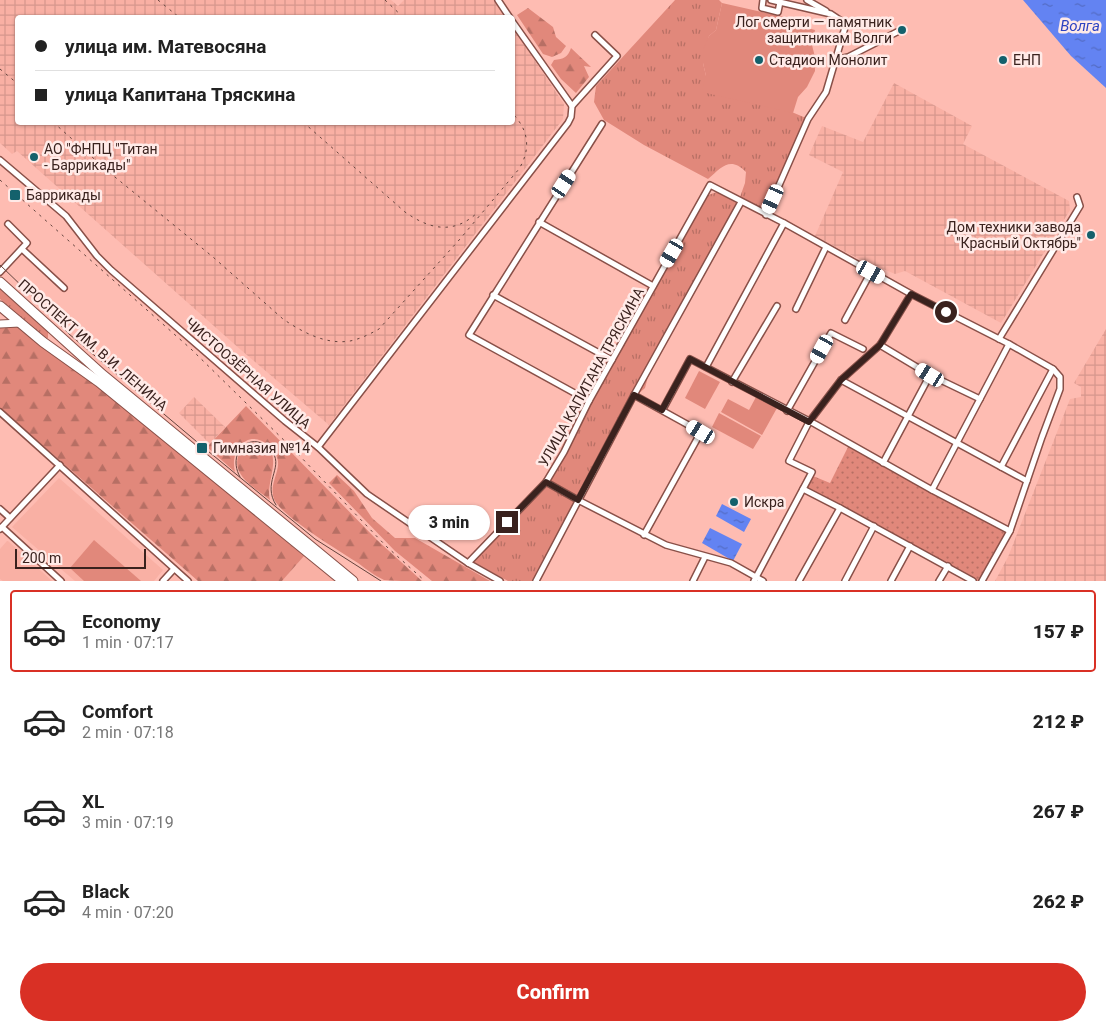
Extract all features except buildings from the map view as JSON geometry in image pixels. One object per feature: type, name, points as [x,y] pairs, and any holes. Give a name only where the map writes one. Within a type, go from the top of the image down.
[{"type":"main road","name":"ПРОСПЕКТ ИМ. В.И. ЛЕНИНА","points":[[0,282],[103,375],[354,581]]},
{"type":"main road","name":"ПРОСПЕКТ ИМ. В.И. ЛЕНИНА","points":[[0,306],[43,342],[99,382],[343,581]]},
{"type":"main road","points":[[43,342],[49,341],[53,335],[52,328]]},
{"type":"street","points":[[498,0],[508,15]]},
{"type":"street","points":[[763,0],[762,8],[778,12],[780,2]]},
{"type":"street","points":[[770,10],[771,0],[831,14]]},
{"type":"street","points":[[808,0],[808,9]]},
{"type":"street","points":[[766,215],[808,120],[826,92],[846,24],[808,0]]},
{"type":"street","points":[[515,25],[572,106]]},
{"type":"street","points":[[835,60],[848,57],[897,32]]},
{"type":"street","points":[[318,447],[568,123],[571,117],[572,106],[617,56],[595,35]]},
{"type":"street","points":[[589,401],[469,335],[602,124]]},
{"type":"street","name":"ЧИСТООЗЁРНАЯ УЛИЦА","points":[[0,160],[66,216],[97,256],[111,270],[285,421],[318,447],[367,494],[468,563],[500,581]]},
{"type":"street","name":"УЛИЦА КАПИТАНА ТРЯСКИНА","points":[[468,563],[546,482],[564,452],[589,401],[710,185],[741,202]]},
{"type":"street","points":[[999,339],[1080,206],[1077,197]]},
{"type":"street","points":[[536,581],[634,395],[741,202],[784,223],[911,294],[1053,368],[1060,377],[1060,389],[1010,531],[982,581]]},
{"type":"street","points":[[539,222],[653,286]]},
{"type":"street","points":[[706,368],[784,223]]},
{"type":"street","points":[[0,272],[27,242],[8,224]]},
{"type":"street","points":[[796,309],[826,247]]},
{"type":"street","points":[[22,249],[64,288]]},
{"type":"street","points":[[845,320],[871,272]]},
{"type":"street","points":[[755,579],[812,472],[790,461],[809,422],[841,380],[880,345],[911,294]]},
{"type":"street","points":[[493,295],[612,360]]},
{"type":"street","points":[[732,382],[777,306]]},
{"type":"street","points":[[0,324],[20,323]]},
{"type":"street","points":[[787,411],[831,333],[863,349]]},
{"type":"street","points":[[932,490],[1009,344]]},
{"type":"street","points":[[880,345],[930,375],[980,398]]},
{"type":"street","points":[[662,410],[690,359],[1010,531]]},
{"type":"street","points":[[1002,467],[1053,368]]},
{"type":"street","points":[[883,463],[930,375]]},
{"type":"street","points":[[841,380],[1027,481]]},
{"type":"street","points":[[634,395],[701,432],[644,535]]},
{"type":"street","points":[[0,412],[188,581]]},
{"type":"street","points":[[60,465],[1,528],[61,581]]},
{"type":"street","points":[[546,482],[644,535],[666,545],[731,564],[755,579],[763,581]]},
{"type":"street","points":[[803,489],[973,581]]},
{"type":"street","points":[[799,581],[840,508]]},
{"type":"street","points":[[0,509],[10,518]]},
{"type":"street","points":[[845,581],[874,526]]},
{"type":"street","points":[[891,581],[910,546]]},
{"type":"street","points":[[693,581],[705,557]]},
{"type":"street","points":[[939,581],[948,566]]},
{"type":"street","points":[[163,581],[174,569]]},
{"type":"shaded area","points":[[0,0],[391,0],[398,6],[404,0],[494,0],[505,15],[15,15],[15,125],[515,125],[515,31],[564,104],[563,119],[329,425],[241,350],[17,151],[12,154],[0,143]]},
{"type":"shaded area","points":[[894,83],[972,126],[963,144],[1069,201],[1070,210],[1001,323],[905,271],[895,274],[855,257],[815,236],[843,172],[809,155],[822,126],[863,142]]},
{"type":"shaded area","points":[[1106,329],[1106,581],[995,581],[1008,557],[1070,399],[1081,397],[1081,387],[1074,383]]},
{"type":"shaded area","points":[[194,397],[225,427],[210,444],[179,413]]},
{"type":"shaded area","points":[[59,478],[163,570],[154,581],[75,581],[12,527]]},
{"type":"shaded area","points":[[7,541],[52,581],[3,581],[0,579],[0,549]]},
{"type":"shaded area","points":[[304,556],[335,581],[282,581]]},
{"type":"green space","points":[[675,0],[719,0],[722,3],[716,30],[709,36],[703,63],[706,76],[806,118],[765,211],[740,197],[745,183],[746,172],[740,167],[731,164],[726,165],[708,179],[644,145],[604,120],[594,102],[596,86]]},
{"type":"green space","name":"Стадион Монолит","points":[[722,3],[797,20],[796,25],[815,30],[812,45],[815,57],[815,71],[807,87],[798,97],[793,113],[702,92],[706,76],[703,50],[709,36],[716,30]]},
{"type":"green space","points":[[528,8],[553,27],[556,37],[566,46],[561,53],[552,57],[543,54],[517,15]]},
{"type":"green space","points":[[571,48],[591,67],[584,66],[589,77],[576,93],[561,79],[551,65],[554,60],[567,55]]},
{"type":"green space","points":[[717,192],[738,203],[652,362],[645,388],[637,395],[578,498],[535,581],[508,581],[473,562],[548,482],[590,402],[705,196]]},
{"type":"green space","points":[[0,289],[48,332],[48,338],[43,337],[0,299]]},
{"type":"green space","points":[[14,325],[94,383],[304,556],[282,581],[198,581],[0,408],[0,326]]},
{"type":"green space","points":[[699,371],[720,382],[705,409],[685,398]]},
{"type":"green space","points":[[756,397],[777,408],[762,435],[721,412],[728,399],[749,410]]},
{"type":"green space","points":[[246,406],[377,540],[422,581],[384,580],[288,515],[274,499],[273,485],[278,459],[269,446],[262,441],[248,440],[238,448],[234,463],[235,472],[207,447]]},
{"type":"green space","points":[[719,413],[761,436],[753,449],[712,427]]},
{"type":"green space","points":[[252,443],[263,445],[270,450],[273,457],[269,492],[270,500],[247,482],[239,471],[238,457],[243,448]]},
{"type":"green space","points":[[849,445],[1009,530],[982,581],[977,581],[807,488],[813,476],[830,483]]},
{"type":"green space","points":[[337,475],[354,491],[372,518],[395,538],[415,538],[490,581],[432,581],[395,551],[329,483]]},
{"type":"green space","points":[[94,540],[141,581],[84,581],[70,568]]},
{"type":"water","name":"Волга","points":[[1023,0],[1106,0],[1106,88],[1071,56]]},
{"type":"water","name":"Искра","points":[[722,504],[751,519],[744,532],[716,516]]},
{"type":"water","name":"Искра","points":[[710,528],[742,544],[733,561],[702,543]]},
{"type":"tram line","points":[[0,265],[69,334],[203,447],[315,539],[381,581]]},
{"type":"tram line","points":[[240,477],[236,467],[236,458],[239,451],[244,445],[251,442],[266,445],[273,453],[276,464],[271,490],[276,505]]},
{"type":"railway","points":[[158,0],[176,15]]},
{"type":"railway","points":[[385,0],[401,15]]},
{"type":"railway","points":[[0,69],[15,82]]},
{"type":"railway","points":[[56,125],[110,173],[213,257],[283,319],[315,336],[341,342],[357,339],[379,329],[460,239],[519,169],[527,147],[525,133],[515,116]]},
{"type":"railway","points":[[306,125],[414,218],[432,226],[450,227],[459,225],[477,213]]},
{"type":"railway","points":[[0,180],[191,349],[297,453],[387,547],[425,581]]},
{"type":"place","name":"Лог смерти — памятник защитникам Волги","points":[[902,30]]},
{"type":"place","name":"Стадион Монолит","points":[[759,60]]},
{"type":"place","name":"ЕНП","points":[[1003,60]]},
{"type":"place","name":"АО \"ФНПЦ \"Титан - Баррикады\"","points":[[34,157]]},
{"type":"place","name":"Баррикады","points":[[15,195]]},
{"type":"place","name":"Дом техники завода \"Красный Октябрь\"","points":[[1091,235]]},
{"type":"place","name":"Гимназия №14","points":[[202,448]]},
{"type":"place","name":"Искра","points":[[734,502]]},
{"type":"route","points":[[507,522],[546,482],[578,500],[634,395],[662,410],[690,359],[809,422],[841,380],[880,345],[911,294],[946,312]]}]
